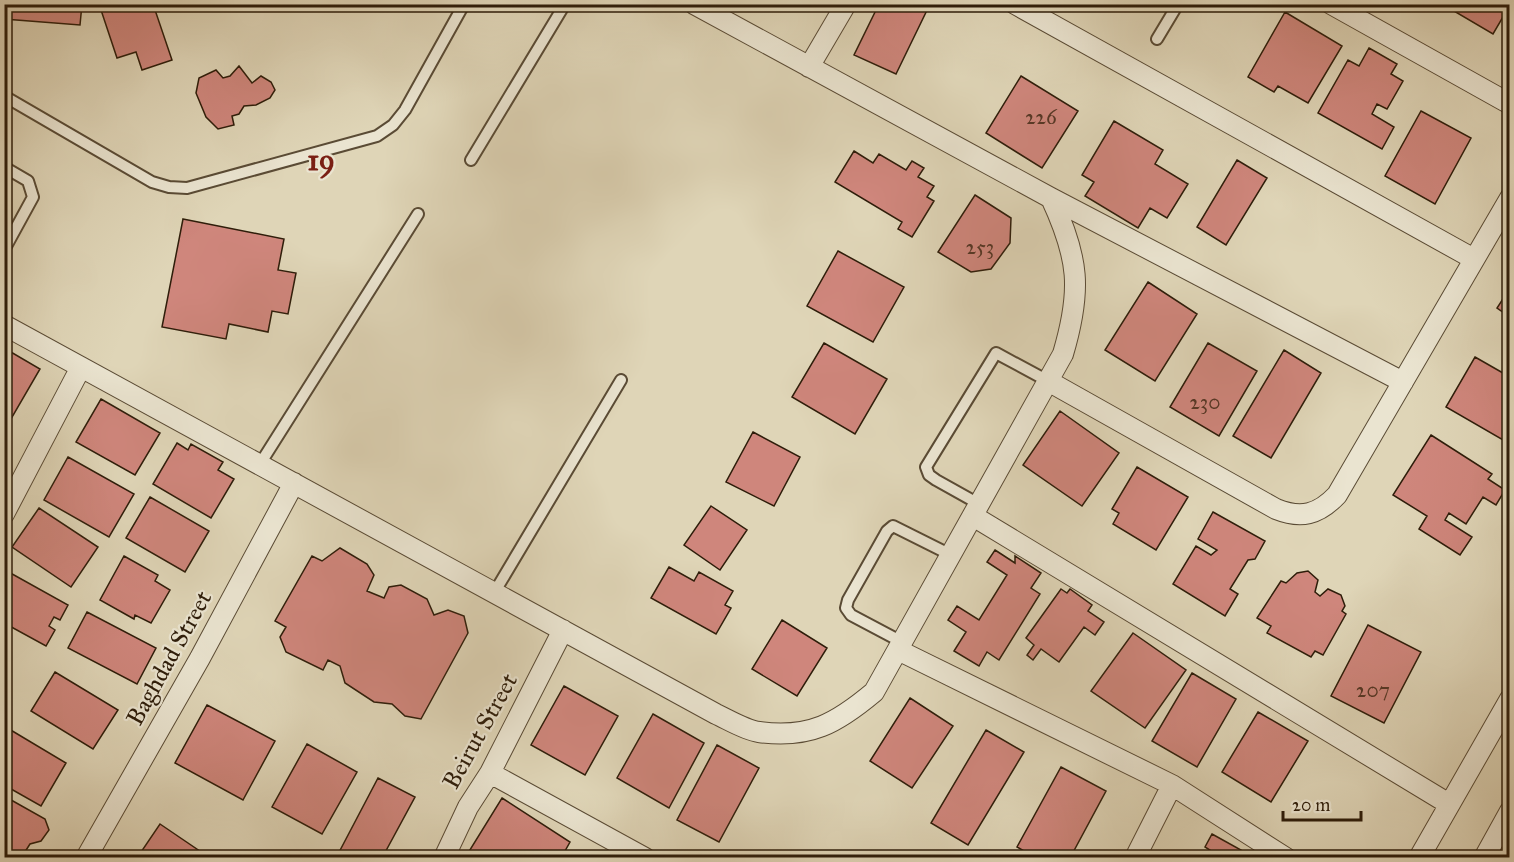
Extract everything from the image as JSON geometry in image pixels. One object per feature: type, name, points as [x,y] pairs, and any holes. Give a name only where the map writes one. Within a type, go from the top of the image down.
[{"type":"street","points":[[694,4],[1051,198],[1402,382]]},
{"type":"street","points":[[809,67],[846,4]]},
{"type":"street","points":[[1015,4],[1474,259]]},
{"type":"street","points":[[1331,4],[1509,104]]},
{"type":"street","points":[[4,325],[716,714],[758,732],[803,732],[842,718],[874,692],[1063,354],[1075,315],[1076,275],[1068,235],[1051,198]]},
{"type":"street","points":[[1048,381],[1276,509],[1292,515],[1309,515],[1325,508],[1337,495],[1509,198]]},
{"type":"street","points":[[4,514],[81,367]]},
{"type":"street","name":"Baghdad Street","points":[[86,858],[200,658],[294,483]]},
{"type":"street","points":[[976,510],[1449,804]]},
{"type":"street","name":"Beirut Street","points":[[444,858],[468,807],[490,773],[563,630]]},
{"type":"street","points":[[900,646],[1172,785],[1286,858]]},
{"type":"street","points":[[1419,858],[1509,699]]},
{"type":"street","points":[[490,773],[645,858]]},
{"type":"street","points":[[1135,858],[1172,785]]},
{"type":"street","points":[[1484,858],[1509,811]]},
{"type":"lane","points":[[4,96],[152,182],[169,188],[187,188],[377,136],[393,125],[405,110],[464,4]]},
{"type":"lane","points":[[471,160],[565,4]]},
{"type":"lane","points":[[1157,39],[1178,4]]},
{"type":"lane","points":[[4,167],[28,181],[33,197],[4,250]]},
{"type":"lane","points":[[260,464],[418,214]]},
{"type":"lane","points":[[976,510],[929,475],[926,467],[996,353],[1048,381]]},
{"type":"lane","points":[[494,593],[621,380]]},
{"type":"lane","points":[[900,646],[851,615],[846,608],[887,531],[893,526],[951,555]]},
{"type":"building","points":[[4,4],[82,4],[80,25],[4,19]]},
{"type":"building","points":[[99,4],[153,4],[172,60],[142,70],[136,52],[117,58]]},
{"type":"building","points":[[766,4],[790,4],[776,10]]},
{"type":"building","points":[[879,4],[930,4],[896,74],[854,55]]},
{"type":"building","points":[[1442,4],[1510,4],[1510,5],[1493,34]]},
{"type":"building","points":[[1285,12],[1342,46],[1308,103],[1278,86],[1274,92],[1248,77]]},
{"type":"building","points":[[1369,48],[1397,64],[1391,74],[1403,81],[1387,109],[1377,104],[1372,114],[1394,127],[1382,149],[1318,113],[1348,60],[1359,66]]},
{"type":"building","points":[[239,66],[252,83],[261,76],[271,82],[275,90],[270,98],[256,105],[244,106],[239,114],[232,116],[234,125],[218,129],[206,117],[196,93],[199,78],[216,70],[223,78],[230,76]]},
{"type":"building","points":[[1021,76],[1078,111],[1042,168],[986,133]]},
{"type":"building","points":[[1421,111],[1471,138],[1435,204],[1385,176]]},
{"type":"building","points":[[1114,121],[1163,150],[1155,164],[1188,184],[1167,218],[1150,208],[1138,228],[1085,196],[1094,182],[1082,175]]},
{"type":"building","points":[[854,151],[873,163],[879,154],[906,170],[912,161],[924,168],[918,177],[934,186],[927,197],[934,201],[912,237],[898,229],[902,222],[835,182]]},
{"type":"building","points":[[1237,160],[1267,178],[1226,245],[1197,227]]},
{"type":"building","points":[[975,195],[1011,218],[1010,243],[991,269],[971,272],[938,252]]},
{"type":"building","points":[[183,219],[284,239],[278,270],[296,273],[288,314],[272,311],[268,332],[229,324],[226,339],[162,327]]},
{"type":"building","points":[[838,251],[904,287],[873,342],[807,306]]},
{"type":"building","points":[[1148,282],[1197,314],[1155,381],[1105,350]]},
{"type":"building","points":[[1510,288],[1510,317],[1497,308]]},
{"type":"building","points":[[824,343],[887,379],[855,434],[792,397]]},
{"type":"building","points":[[1208,343],[1257,371],[1219,436],[1170,407]]},
{"type":"building","points":[[4,348],[40,369],[4,431]]},
{"type":"building","points":[[1284,350],[1321,373],[1271,458],[1233,436]]},
{"type":"building","points":[[1475,357],[1510,377],[1510,444],[1446,407]]},
{"type":"building","points":[[101,399],[160,433],[135,475],[76,442]]},
{"type":"building","points":[[1060,411],[1119,453],[1082,506],[1023,465]]},
{"type":"building","points":[[753,432],[800,457],[774,506],[726,482]]},
{"type":"building","points":[[1431,435],[1492,474],[1488,479],[1505,490],[1496,505],[1483,497],[1466,524],[1449,513],[1445,520],[1472,537],[1460,555],[1419,529],[1427,516],[1393,495]]},
{"type":"building","points":[[177,443],[188,450],[191,444],[223,462],[218,470],[234,479],[211,518],[153,484]]},
{"type":"building","points":[[68,457],[134,494],[109,537],[44,500]]},
{"type":"building","points":[[1137,467],[1188,497],[1156,550],[1113,524],[1119,513],[1112,509]]},
{"type":"building","points":[[150,497],[209,531],[185,572],[126,538]]},
{"type":"building","points":[[711,506],[747,530],[720,570],[684,545]]},
{"type":"building","points":[[39,508],[98,547],[71,587],[12,547]]},
{"type":"building","points":[[1213,512],[1265,541],[1255,559],[1248,560],[1230,589],[1238,594],[1225,616],[1173,584],[1196,546],[1211,555],[1217,550],[1198,539]]},
{"type":"building","points":[[340,548],[367,564],[374,575],[367,591],[384,598],[389,587],[401,585],[427,599],[434,615],[448,610],[464,616],[468,633],[421,719],[405,716],[392,704],[374,702],[345,683],[340,666],[328,660],[323,670],[286,652],[280,637],[286,627],[275,621],[312,556],[322,561]]},
{"type":"building","points":[[995,550],[1015,563],[1015,556],[1041,573],[1031,588],[1040,594],[999,660],[987,652],[979,666],[954,651],[966,632],[948,620],[957,606],[979,620],[1007,575],[987,562]]},
{"type":"building","points":[[124,556],[158,575],[155,581],[170,590],[151,623],[135,615],[134,619],[100,600]]},
{"type":"building","points":[[669,567],[694,581],[699,572],[733,591],[725,605],[731,608],[716,634],[651,598]]},
{"type":"building","points":[[5,570],[68,605],[60,620],[54,617],[49,626],[55,630],[46,646],[4,623]]},
{"type":"building","points":[[1308,571],[1318,580],[1315,592],[1320,596],[1328,589],[1341,595],[1345,606],[1342,611],[1346,614],[1323,655],[1315,651],[1311,657],[1267,633],[1271,626],[1257,618],[1281,581],[1286,583],[1297,573]]},
{"type":"building","points":[[1061,589],[1067,593],[1070,589],[1092,605],[1088,611],[1104,622],[1095,635],[1084,627],[1059,662],[1041,649],[1033,660],[1027,655],[1034,645],[1026,638]]},
{"type":"building","points":[[87,612],[156,648],[137,684],[68,648]]},
{"type":"building","points":[[782,620],[827,648],[797,696],[752,669]]},
{"type":"building","points":[[1368,625],[1421,652],[1384,723],[1331,696]]},
{"type":"building","points":[[1133,633],[1186,670],[1145,728],[1091,691]]},
{"type":"building","points":[[55,672],[118,710],[93,749],[31,711]]},
{"type":"building","points":[[1192,673],[1236,699],[1197,767],[1152,741]]},
{"type":"building","points":[[564,686],[618,716],[585,775],[531,745]]},
{"type":"building","points":[[910,698],[953,726],[912,788],[870,761]]},
{"type":"building","points":[[207,705],[275,741],[243,800],[175,763]]},
{"type":"building","points":[[1258,712],[1308,741],[1271,802],[1222,772]]},
{"type":"building","points":[[653,714],[704,743],[669,808],[617,778]]},
{"type":"building","points":[[9,729],[66,763],[41,806],[4,785],[4,737]]},
{"type":"building","points":[[986,730],[1024,752],[968,845],[931,823]]},
{"type":"building","points":[[307,744],[357,772],[322,834],[272,807]]},
{"type":"building","points":[[717,745],[759,768],[719,842],[677,820]]},
{"type":"building","points":[[1061,767],[1106,791],[1070,858],[1036,858],[1017,847]]},
{"type":"building","points":[[378,778],[415,797],[382,858],[336,858]]},
{"type":"building","points":[[4,796],[45,819],[49,830],[41,841],[30,844],[21,858],[6,855],[4,857]]},
{"type":"building","points":[[502,798],[570,842],[561,858],[476,858],[468,853]]},
{"type":"building","points":[[160,824],[210,858],[143,858],[145,855],[141,852]]},
{"type":"building","points":[[1212,834],[1241,850],[1238,856],[1241,858],[1222,858],[1205,847]]},
{"type":"district","name":"19","points":[[321,160]]}]
